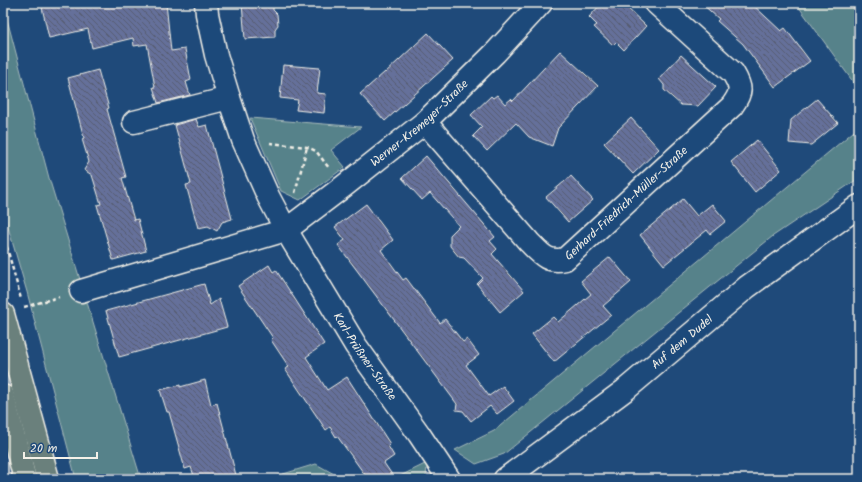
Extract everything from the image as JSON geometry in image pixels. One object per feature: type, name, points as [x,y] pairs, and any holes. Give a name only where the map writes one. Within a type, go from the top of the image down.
[{"type":"main road","points":[[3,314],[48,479]]},
{"type":"main road","points":[[3,396],[25,479]]},
{"type":"street","name":"Karl-Prüßner-Straße","points":[[206,3],[216,55],[229,98],[243,140],[268,196],[286,230],[356,346],[448,479]]},
{"type":"street","name":"Werner-Kremeyer-Straße","points":[[286,230],[425,122],[495,53],[541,3]]},
{"type":"street","name":"Gerhard-Friedrich-Müller-Straße","points":[[425,122],[543,256],[556,261],[566,259],[727,111],[740,96],[740,84],[733,74],[656,3]]},
{"type":"street","points":[[134,122],[229,98]]},
{"type":"street","name":"Auf dem Dudel","points":[[505,479],[625,390],[747,287],[859,206]]},
{"type":"street","points":[[81,291],[286,230]]},
{"type":"path","points":[[243,140],[306,147],[316,151],[344,186]]},
{"type":"path","points":[[286,230],[306,147]]},
{"type":"path","points":[[23,307],[81,291]]},
{"type":"green space","points":[[796,3],[859,3],[859,90]]},
{"type":"green space","points":[[3,4],[49,178],[141,479],[76,479],[27,292],[3,210]]},
{"type":"green space","points":[[250,118],[361,127],[331,150],[345,167],[300,200],[281,191]]},
{"type":"green space","points":[[859,127],[859,178],[773,236],[504,454],[476,464],[455,450],[494,431]]},
{"type":"green space","points":[[427,463],[426,479],[394,479]]},
{"type":"green space","points":[[316,464],[343,479],[267,479]]},
{"type":"building","points":[[41,3],[166,3],[171,51],[185,49],[191,80],[186,82],[190,95],[158,103],[153,87],[155,87],[147,44],[134,46],[133,38],[92,48],[88,29],[49,38]]},
{"type":"building","points":[[273,3],[273,10],[277,14],[278,25],[275,29],[275,37],[245,39],[242,4]]},
{"type":"building","points":[[602,3],[622,3],[646,26],[624,50],[616,42],[613,45],[594,27],[597,25],[589,17]]},
{"type":"building","points":[[701,3],[751,3],[781,31],[785,28],[810,61],[775,87],[743,44],[717,21],[719,19]]},
{"type":"building","points":[[428,33],[453,60],[385,121],[360,94]]},
{"type":"building","points":[[560,51],[598,86],[558,128],[552,146],[529,137],[516,123],[487,151],[473,136],[482,127],[471,115],[491,96],[493,98],[497,95],[505,104],[511,99],[513,101]]},
{"type":"building","points":[[681,55],[716,87],[698,106],[681,105],[664,90],[664,85],[659,79]]},
{"type":"building","points":[[283,65],[320,68],[317,93],[326,94],[324,113],[296,110],[298,100],[280,98]]},
{"type":"building","points":[[98,70],[126,177],[122,178],[134,220],[138,219],[146,251],[113,260],[97,205],[101,204],[92,175],[84,170],[89,162],[82,139],[84,138],[68,78]]},
{"type":"building","points":[[817,99],[838,123],[811,145],[789,143],[791,120]]},
{"type":"building","points":[[631,118],[659,149],[633,174],[604,143]]},
{"type":"building","points":[[196,119],[199,127],[207,125],[232,219],[222,222],[217,231],[208,226],[198,228],[186,185],[191,184],[175,125]]},
{"type":"building","points":[[757,140],[781,170],[755,192],[731,162]]},
{"type":"building","points":[[426,156],[495,237],[490,241],[497,249],[492,254],[524,291],[500,312],[477,284],[483,278],[464,258],[459,257],[450,246],[450,235],[459,226],[430,193],[422,200],[402,178]]},
{"type":"building","points":[[571,176],[593,200],[568,222],[546,197]]},
{"type":"building","points":[[683,199],[697,216],[712,204],[726,221],[710,234],[707,230],[664,265],[640,235]]},
{"type":"building","points":[[366,204],[393,240],[381,250],[403,280],[406,278],[440,323],[445,319],[463,342],[467,339],[479,355],[466,365],[489,396],[503,386],[514,401],[497,414],[490,406],[471,421],[463,411],[456,410],[457,404],[338,245],[345,240],[335,227]]},
{"type":"building","points":[[610,257],[631,282],[603,306],[611,315],[554,362],[532,334],[553,317],[558,322],[591,294],[581,281]]},
{"type":"building","points":[[269,265],[273,272],[276,270],[324,344],[306,357],[327,390],[347,377],[390,444],[388,446],[394,456],[384,463],[395,479],[368,479],[330,427],[326,430],[285,369],[289,367],[271,340],[273,338],[238,286]]},
{"type":"building","points":[[204,284],[210,305],[219,299],[227,327],[119,357],[106,311]]},
{"type":"building","points":[[205,380],[211,405],[217,403],[237,479],[195,479],[191,467],[185,469],[169,412],[167,412],[160,390],[180,385],[180,387]]}]
